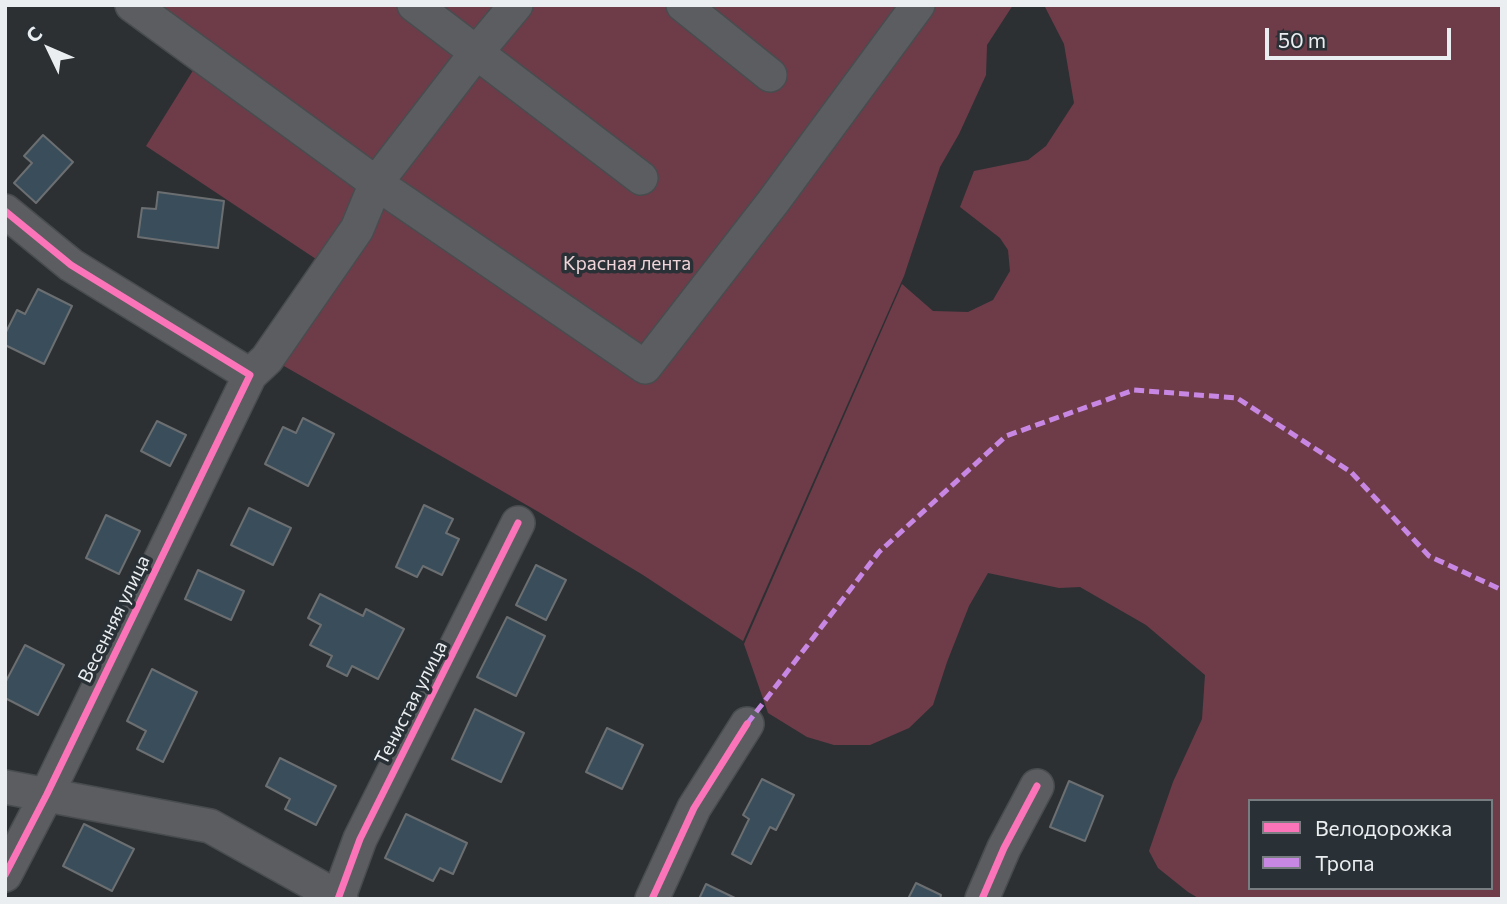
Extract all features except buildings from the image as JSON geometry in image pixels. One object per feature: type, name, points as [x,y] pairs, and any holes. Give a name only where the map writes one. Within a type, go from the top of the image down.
[{"type":"street","points":[[132,5],[376,183],[645,368],[773,202],[918,5]]},
{"type":"street","points":[[414,5],[641,178]]},
{"type":"street","name":"Весенняя улица","points":[[5,875],[250,375],[267,359],[357,229],[376,183],[516,5]]},
{"type":"street","points":[[683,5],[770,75]]},
{"type":"street","points":[[7,218],[71,265],[250,375]]},
{"type":"street","name":"Тенистая улица","points":[[340,898],[360,839],[518,523]]},
{"type":"street","points":[[652,899],[694,808],[747,724]]},
{"type":"street","points":[[982,899],[1004,848],[1037,786]]},
{"type":"street","points":[[5,787],[210,826],[340,898]]},
{"type":"green space","name":"Красная лента","points":[[137,5],[1013,5],[987,45],[986,75],[959,134],[940,167],[904,276],[743,641],[643,575],[537,511],[270,358],[331,269],[146,146],[202,56]]},
{"type":"green space","points":[[1044,5],[1502,5],[1502,899],[1200,899],[1188,892],[1158,868],[1149,851],[1173,782],[1202,719],[1205,675],[1146,625],[1080,587],[1059,588],[988,573],[969,606],[933,705],[909,728],[870,745],[834,745],[807,737],[768,713],[744,644],[902,284],[933,311],[968,312],[993,300],[1010,271],[1008,250],[1000,238],[960,207],[974,171],[1028,160],[1046,146],[1074,103],[1064,44]]},
{"type":"marked path","points":[[747,724],[879,552],[1006,436],[1134,390],[1237,398],[1351,472],[1429,556],[1502,590]]},
{"type":"cycle path","points":[[5,211],[71,265],[250,375],[5,875]]},
{"type":"cycle path","points":[[338,899],[360,839],[518,523]]},
{"type":"cycle path","points":[[652,899],[694,808],[747,724]]},
{"type":"cycle path","points":[[982,899],[1004,848],[1037,786]]}]
